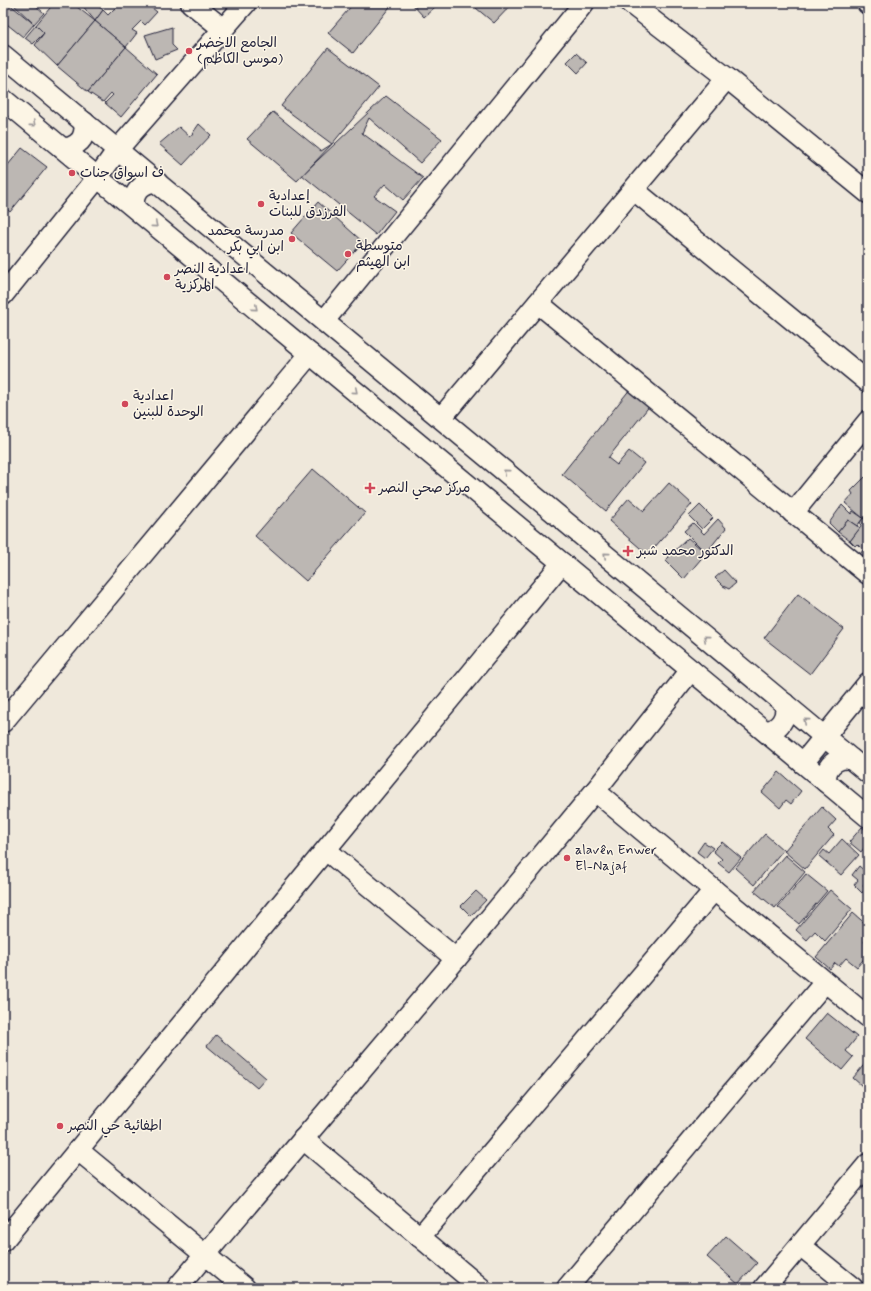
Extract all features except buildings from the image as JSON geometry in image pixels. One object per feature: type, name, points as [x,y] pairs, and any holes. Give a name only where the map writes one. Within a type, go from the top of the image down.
[{"type":"street","points":[[191,3],[223,29]]},
{"type":"street","points":[[3,295],[98,177],[118,149],[246,3]]},
{"type":"street","points":[[324,320],[584,3]]},
{"type":"street","points":[[630,3],[727,78],[868,193]]},
{"type":"street","points":[[3,55],[868,773]]},
{"type":"street","points":[[441,418],[727,78]]},
{"type":"street","points":[[3,99],[868,817]]},
{"type":"street","points":[[62,148],[74,146],[81,140],[84,132],[84,122]]},
{"type":"street","points":[[135,208],[133,204],[134,196],[139,188],[146,183],[157,182]]},
{"type":"street","points":[[634,190],[868,382]]},
{"type":"street","points":[[538,303],[868,574]]},
{"type":"street","points":[[3,722],[310,354]]},
{"type":"street","points":[[793,513],[868,421]]},
{"type":"street","points":[[3,1240],[562,563]]},
{"type":"street","points":[[177,1288],[204,1254],[456,960],[595,791],[691,670]]},
{"type":"street","points":[[803,763],[868,683]]},
{"type":"street","points":[[765,731],[775,729],[782,722],[785,714],[784,703]]},
{"type":"street","points":[[826,782],[827,772],[832,764],[839,760],[851,759]]},
{"type":"street","points":[[595,791],[868,1017]]},
{"type":"street","points":[[326,850],[456,960]]},
{"type":"street","points":[[420,1237],[714,890]]},
{"type":"street","points":[[567,1288],[825,982]]},
{"type":"street","points":[[303,1139],[481,1288]]},
{"type":"street","points":[[78,1150],[245,1288]]},
{"type":"street","points":[[764,1288],[868,1164]]},
{"type":"street","points":[[800,1245],[853,1288]]},
{"type":"place","name":"الجامع الاخضر (موسى الكاظم)","points":[[189,51]]},
{"type":"place","name":"ف اسواق جنات","points":[[72,173]]},
{"type":"place","name":"إعدادية الفرزدق للبنات","points":[[261,204]]},
{"type":"place","name":"مدرسة محمد ابن ابي بكر","points":[[292,239]]},
{"type":"place","name":"متوسطة ابن الهيثم","points":[[348,254]]},
{"type":"place","name":"اعدادية النصر المركزية","points":[[167,277]]},
{"type":"place","name":"اعدادية الوحدة للبنين","points":[[125,404]]},
{"type":"place","name":"مركز صحي النصر","points":[[370,488]]},
{"type":"place","name":"الدكتور محمد شبر","points":[[628,551]]},
{"type":"place","name":"alavên Enwer El-Najaf","points":[[567,858]]},
{"type":"place","name":"اطفائية حي النصر","points":[[60,1126]]}]
